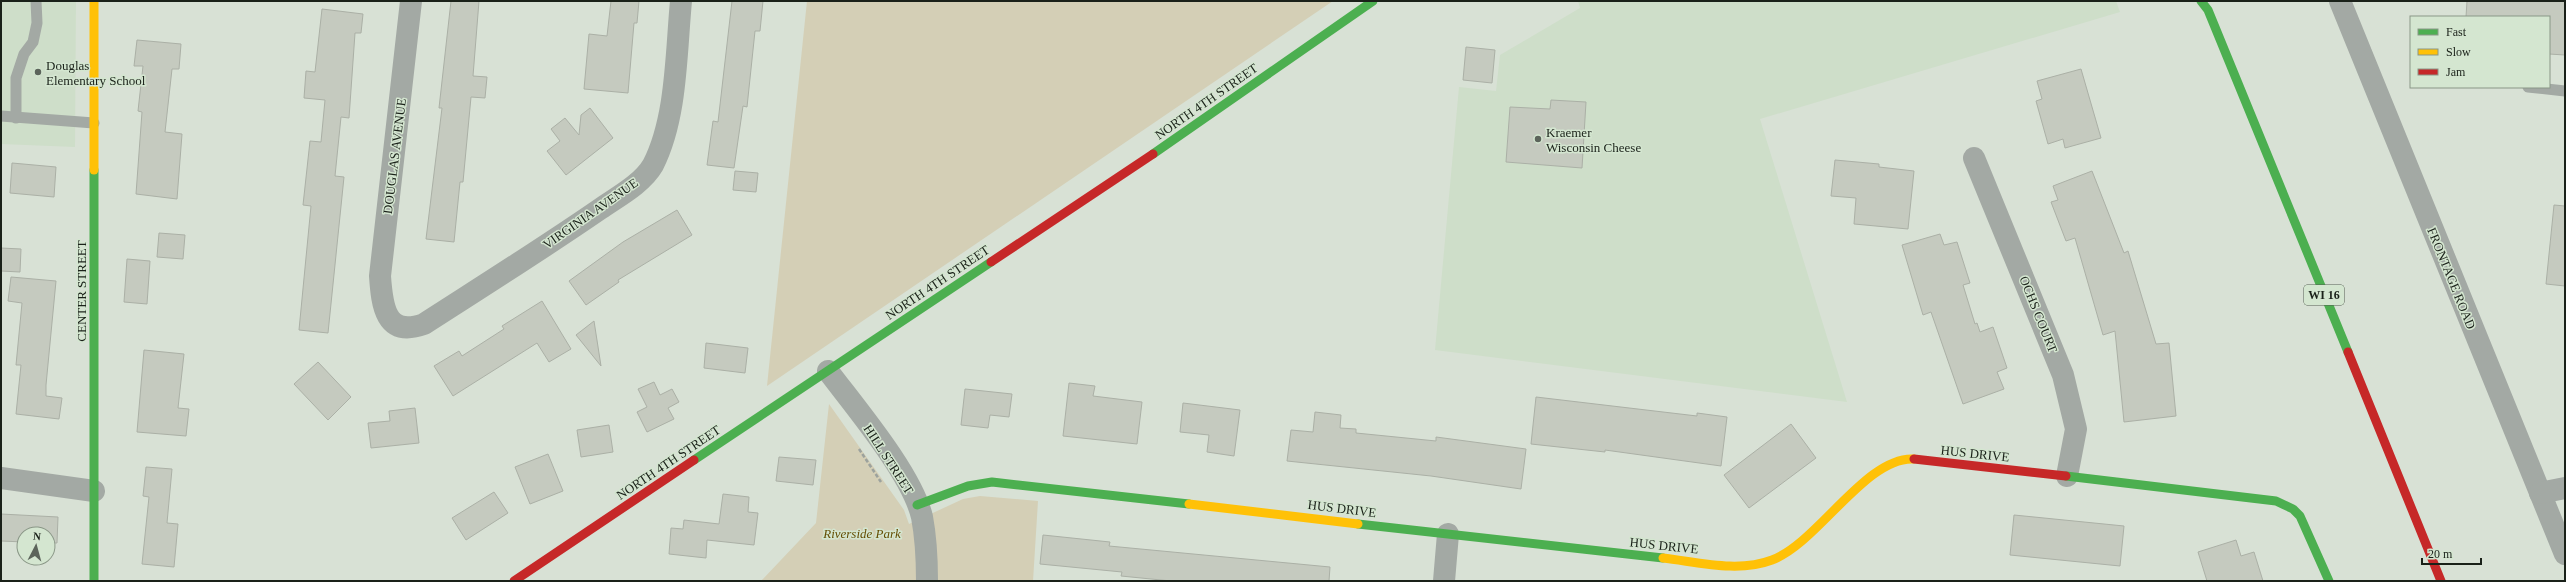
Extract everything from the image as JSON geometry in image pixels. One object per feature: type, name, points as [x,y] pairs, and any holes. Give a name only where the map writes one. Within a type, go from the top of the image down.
[{"type":"main road","name":"CENTER STREET","points":[[94,1],[94,581]]},
{"type":"main road","name":"NORTH 4TH STREET","points":[[514,581],[1200,122],[1373,1]]},
{"type":"main road","name":"WI 16","points":[[2201,1],[2208,5],[2440,581]]},
{"type":"main road","name":"HUS DRIVE","points":[[917,506],[968,486],[992,482],[1732,566],[1755,566],[1785,554],[1861,486],[1888,466],[1903,459],[2262,498],[2285,504],[2300,516],[2329,581]]},
{"type":"street","name":"DOUGLAS AVENUE","points":[[384,311],[380,276],[411,1]]},
{"type":"street","name":"VIRGINIA AVENUE","points":[[384,311],[392,322],[402,326],[414,328],[424,324],[579,224],[636,183],[652,167],[666,131],[670,113],[681,1]]},
{"type":"street","name":"FRONTAGE ROAD","points":[[2340,1],[2565,554]]},
{"type":"street","name":"OCHS COURT","points":[[1974,158],[2063,375],[2076,429],[2067,476]]},
{"type":"street","name":"HILL STREET","points":[[828,371],[879,441],[909,486],[917,506],[925,539],[927,581]]},
{"type":"street","points":[[1,478],[94,491]]},
{"type":"street","points":[[2540,493],[2565,488]]},
{"type":"street","points":[[1444,581],[1448,534]]},
{"type":"lane","points":[[16,118],[16,78],[24,54],[33,42],[37,23],[36,1]]},
{"type":"lane","points":[[2537,88],[2565,91]]},
{"type":"lane","points":[[1,116],[94,123]]},
{"type":"path","points":[[855,443],[885,488]]},
{"type":"shaded area","name":"Douglas Elementary School","points":[[1,1],[76,1],[75,147],[1,144]]},
{"type":"shaded area","points":[[1578,1],[2116,1],[2120,12],[1760,119],[1847,402],[1435,350],[1459,87],[1496,91],[1500,55],[1580,8]]},
{"type":"green space","points":[[807,1],[1333,1],[767,386]]},
{"type":"green space","name":"Riverside Park","points":[[829,404],[904,510],[909,524],[963,499],[980,496],[1038,501],[1033,581],[761,581],[816,523]]},
{"type":"building","points":[[451,1],[479,1],[473,76],[487,77],[485,98],[471,97],[463,182],[460,182],[454,242],[426,239],[442,108],[439,108]]},
{"type":"building","points":[[611,1],[639,1],[637,23],[634,23],[628,93],[584,89],[589,34],[607,36]]},
{"type":"building","points":[[732,1],[763,1],[760,31],[755,31],[747,107],[743,106],[734,168],[707,165],[713,121],[718,122]]},
{"type":"building","points":[[2467,1],[2565,1],[2565,55],[2550,54],[2550,16],[2466,16]]},
{"type":"building","points":[[322,9],[363,14],[361,33],[355,33],[349,118],[341,117],[335,176],[344,177],[328,333],[299,330],[311,206],[303,205],[310,141],[321,142],[325,100],[304,98],[306,71],[315,72]]},
{"type":"building","points":[[137,40],[181,44],[179,69],[172,69],[165,132],[182,134],[177,199],[136,194],[142,112],[138,111],[143,66],[134,66]]},
{"type":"building","points":[[1466,47],[1495,50],[1492,83],[1463,80]]},
{"type":"building","points":[[2081,69],[2101,138],[2065,148],[2063,139],[2048,144],[2036,101],[2042,99],[2037,81]]},
{"type":"building","points":[[1551,100],[1586,102],[1582,168],[1506,162],[1510,107],[1550,109]]},
{"type":"building","points":[[590,108],[613,138],[566,175],[547,151],[560,141],[551,129],[565,118],[579,135],[581,115]]},
{"type":"building","points":[[1835,160],[1879,164],[1879,167],[1914,171],[1908,229],[1854,224],[1856,198],[1831,196]]},
{"type":"building","points":[[12,163],[56,167],[54,197],[10,193]]},
{"type":"building","points":[[735,171],[758,173],[756,192],[733,190]]},
{"type":"building","points":[[2092,171],[2124,253],[2128,251],[2156,344],[2169,343],[2176,416],[2124,422],[2115,331],[2103,335],[2075,238],[2066,241],[2051,202],[2058,200],[2053,186]]},
{"type":"building","points":[[2554,205],[2565,206],[2565,286],[2546,284]]},
{"type":"building","points":[[677,210],[692,235],[618,280],[619,282],[586,305],[569,281],[623,242]]},
{"type":"building","points":[[159,233],[185,235],[183,259],[157,257]]},
{"type":"building","points":[[1940,234],[1944,245],[1957,242],[1970,283],[1963,285],[1975,324],[1977,323],[1980,332],[1993,327],[2007,368],[1997,372],[2004,389],[1963,404],[1931,312],[1923,315],[1902,245]]},
{"type":"building","points":[[1,248],[21,249],[20,272],[1,271]]},
{"type":"building","points":[[127,259],[150,261],[147,304],[124,302]]},
{"type":"building","points":[[11,277],[56,281],[46,396],[62,398],[59,419],[16,414],[21,365],[16,365],[22,303],[8,301]]},
{"type":"building","points":[[542,301],[571,349],[549,362],[537,343],[453,396],[434,366],[459,351],[462,356],[504,329],[502,326]]},
{"type":"building","points":[[594,321],[601,366],[576,335]]},
{"type":"building","points":[[706,343],[748,348],[745,373],[704,368]]},
{"type":"building","points":[[144,350],[184,354],[178,408],[189,409],[186,436],[137,432]]},
{"type":"building","points":[[318,362],[351,397],[328,420],[294,384]]},
{"type":"building","points":[[654,382],[660,395],[672,389],[679,402],[668,408],[674,419],[647,432],[637,412],[647,407],[638,389]]},
{"type":"building","points":[[1069,383],[1095,386],[1093,396],[1142,402],[1137,444],[1063,436]]},
{"type":"building","points":[[965,389],[1012,394],[1009,417],[990,415],[988,428],[961,425]]},
{"type":"building","points":[[1536,397],[1697,416],[1697,413],[1727,417],[1721,466],[1605,450],[1605,452],[1531,444]]},
{"type":"building","points":[[1183,403],[1240,410],[1234,456],[1207,452],[1209,435],[1180,432]]},
{"type":"building","points":[[415,408],[419,443],[371,448],[368,423],[390,421],[389,411]]},
{"type":"building","points":[[1315,412],[1341,415],[1340,428],[1356,429],[1356,433],[1436,441],[1436,437],[1526,449],[1521,489],[1431,476],[1287,461],[1291,430],[1313,432]]},
{"type":"building","points":[[1791,424],[1816,458],[1749,508],[1724,475]]},
{"type":"building","points":[[609,425],[613,452],[581,457],[577,430]]},
{"type":"building","points":[[548,454],[563,491],[530,504],[515,467]]},
{"type":"building","points":[[779,457],[816,460],[813,485],[776,481]]},
{"type":"building","points":[[146,467],[172,469],[167,523],[178,524],[174,567],[142,564],[149,497],[143,496]]},
{"type":"building","points":[[494,492],[508,513],[466,540],[452,518]]},
{"type":"building","points":[[723,494],[749,497],[748,512],[758,513],[754,545],[707,540],[706,558],[669,554],[671,528],[683,529],[684,520],[719,524]]},
{"type":"building","points":[[1,514],[58,517],[57,543],[56,526],[16,526],[16,542],[1,541]]},
{"type":"building","points":[[2014,515],[2124,526],[2120,566],[2010,555]]},
{"type":"building","points":[[1043,535],[1110,542],[1109,546],[1330,567],[1329,581],[1171,581],[1121,576],[1122,572],[1040,564]]},
{"type":"building","points":[[2236,540],[2241,556],[2254,552],[2263,581],[2207,581],[2198,552]]},
{"type":"traffic: fast","points":[[1153,154],[1373,1]]},
{"type":"traffic: fast","points":[[2201,1],[2208,10],[2348,352]]},
{"type":"traffic: fast","points":[[94,170],[94,581]]},
{"type":"traffic: fast","points":[[694,460],[991,262]]},
{"type":"traffic: fast","points":[[2066,476],[2276,501],[2293,509],[2300,516],[2329,581]]},
{"type":"traffic: fast","points":[[917,505],[968,486],[992,482],[1189,504]]},
{"type":"traffic: fast","points":[[1358,524],[1663,558]]},
{"type":"traffic: slow","points":[[94,1],[94,170]]},
{"type":"traffic: slow","points":[[1663,558],[1704,564],[1732,566],[1746,566],[1772,560],[1789,551],[1807,537],[1860,485],[1878,471],[1896,462],[1914,459]]},
{"type":"traffic: slow","points":[[1189,504],[1358,524]]},
{"type":"traffic: jam","points":[[991,262],[1153,154]]},
{"type":"traffic: jam","points":[[2348,352],[2441,581]]},
{"type":"traffic: jam","points":[[1914,459],[2066,476]]},
{"type":"traffic: jam","points":[[514,581],[694,460]]},
{"type":"place","name":"Douglas Elementary School","points":[[38,72]]},
{"type":"place","name":"Kraemer Wisconsin Cheese","points":[[1538,139]]}]
